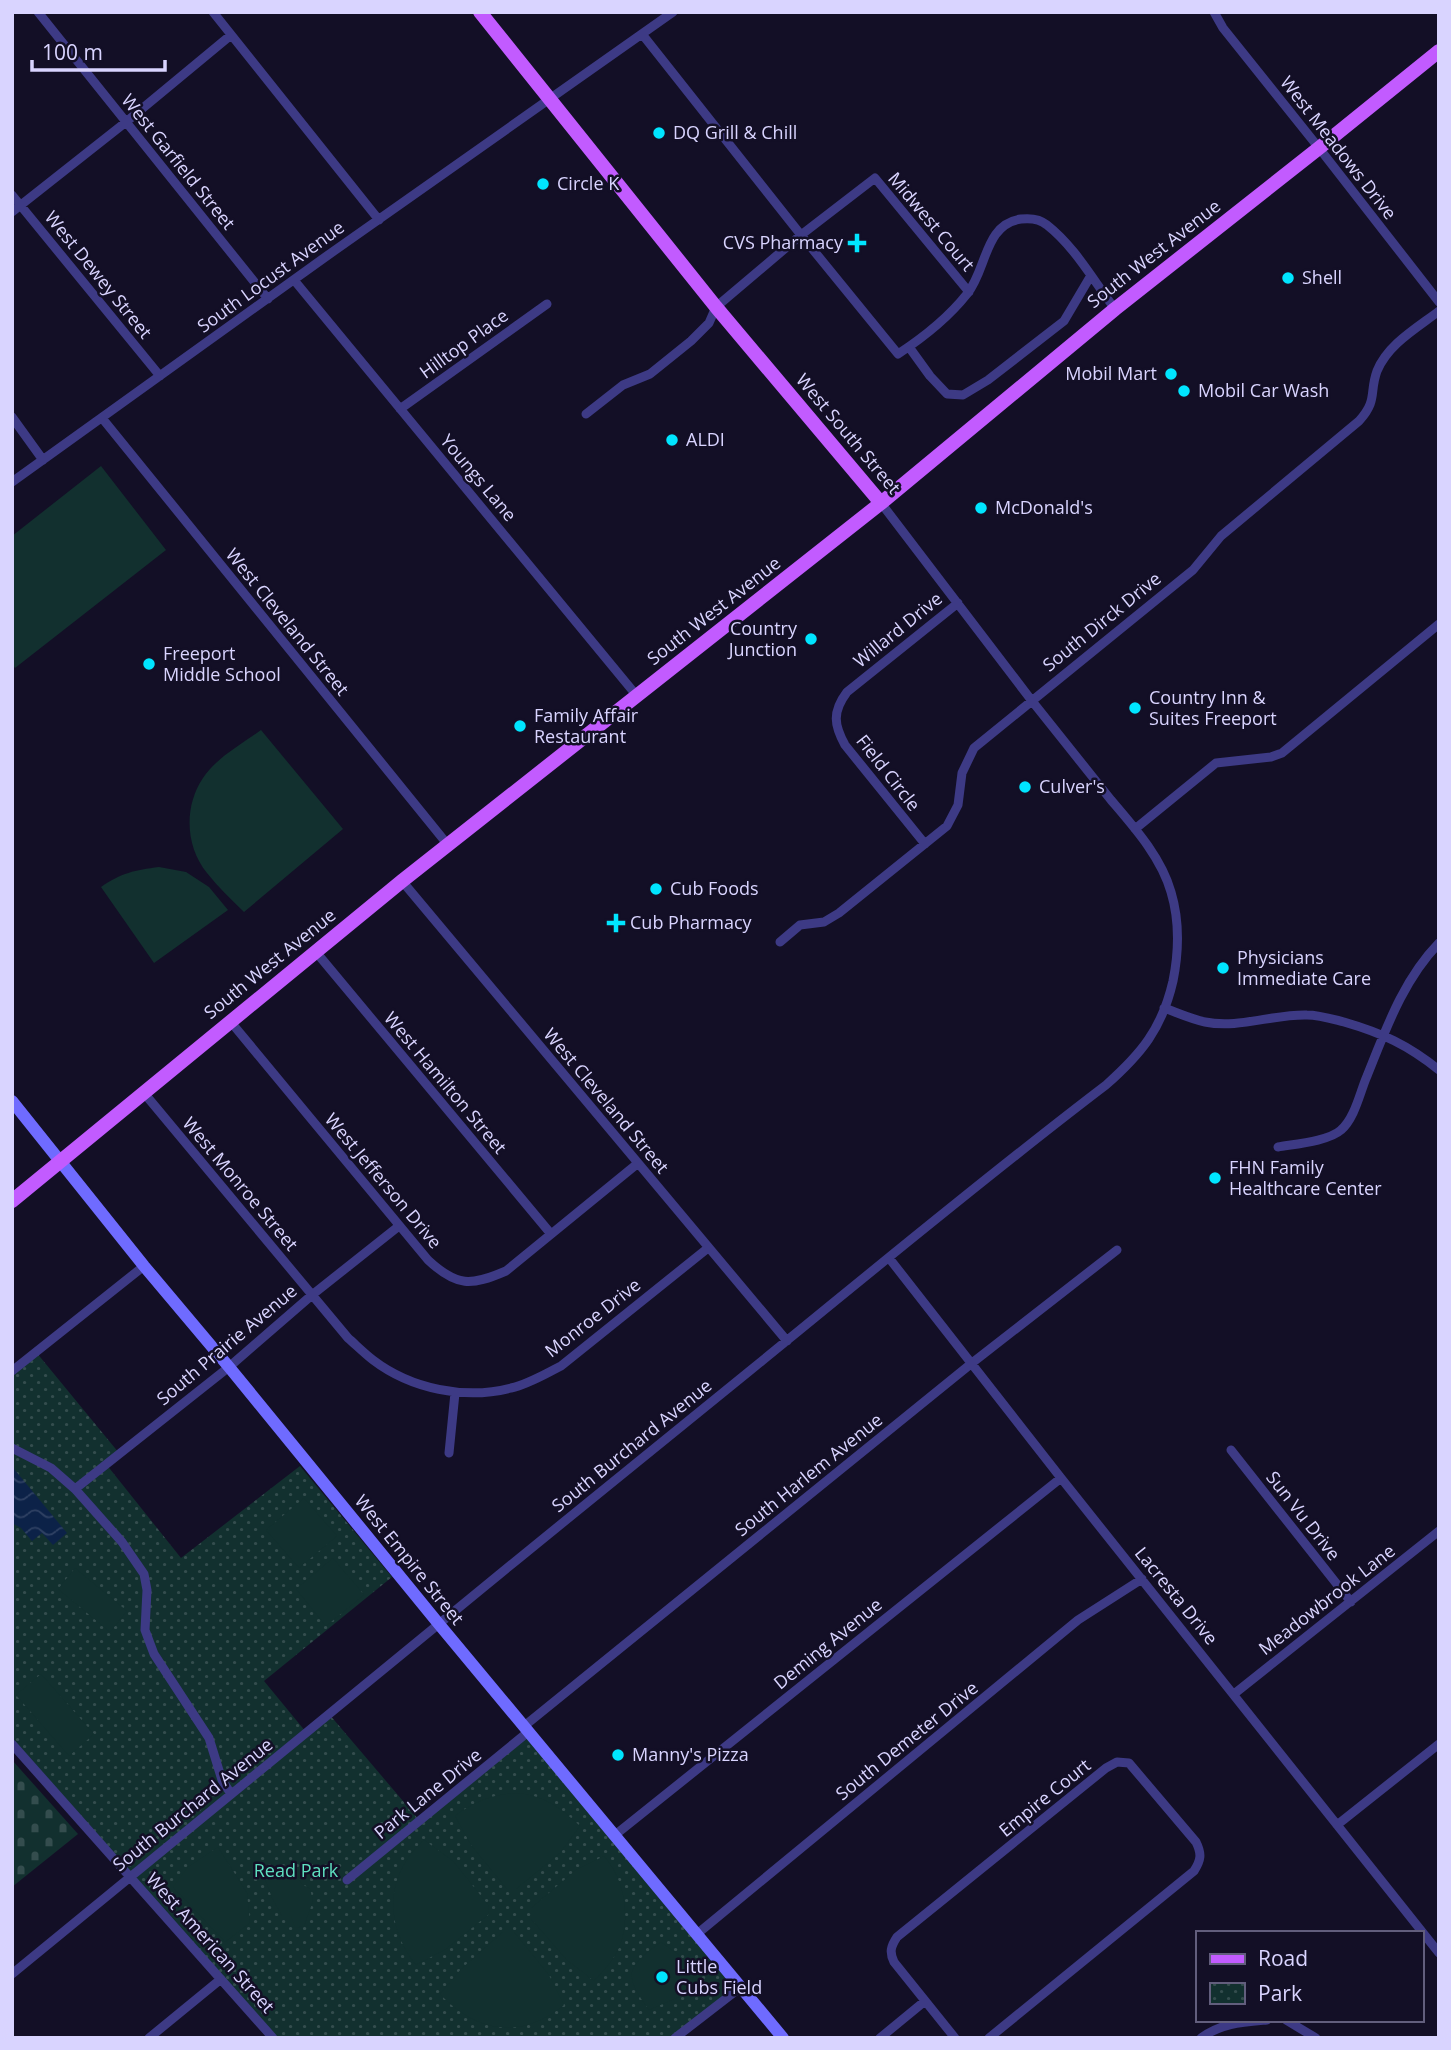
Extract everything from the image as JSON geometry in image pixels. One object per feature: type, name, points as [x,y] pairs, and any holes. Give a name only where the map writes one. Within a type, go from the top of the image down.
[{"type":"main road","name":"West South Street","points":[[480,12],[716,307],[881,503]]},
{"type":"main road","name":"South West Avenue","points":[[12,1201],[402,881],[881,503],[1115,309],[1439,51]]},
{"type":"main road","name":"West Empire Street","points":[[12,1101],[144,1266],[783,2038]]},
{"type":"street","name":"West Garfield Street","points":[[38,12],[268,299]]},
{"type":"street","points":[[213,12],[379,220]]},
{"type":"street","name":"South Locust Avenue","points":[[12,482],[673,12]]},
{"type":"street","name":"West Meadows Drive","points":[[1214,12],[1223,28],[1439,302]]},
{"type":"street","points":[[642,34],[898,354],[909,347],[947,394],[962,395],[998,372],[1064,321],[1090,277]]},
{"type":"street","points":[[16,209],[231,35]]},
{"type":"street","name":"Midwest Court","points":[[586,414],[623,385],[645,377],[691,341],[709,323],[716,307],[801,235],[875,178],[969,292]]},
{"type":"street","name":"West Dewey Street","points":[[12,195],[16,209],[160,376]]},
{"type":"street","name":"Midwest Court","points":[[909,347],[946,318],[969,292],[994,236],[1013,220],[1029,218],[1045,223],[1082,261],[1090,277],[1115,309]]},
{"type":"street","name":"Youngs Lane","points":[[294,280],[638,696]]},
{"type":"street","name":"Hilltop Place","points":[[400,409],[547,304]]},
{"type":"street","name":"South Dirck Drive","points":[[780,942],[800,925],[824,922],[838,913],[947,826],[958,805],[962,773],[974,748],[1193,570],[1221,536],[1359,421],[1369,410],[1377,372],[1392,348],[1439,311]]},
{"type":"street","points":[[12,416],[43,460]]},
{"type":"street","name":"West Cleveland Street","points":[[102,418],[448,845]]},
{"type":"street","name":"West South Street","points":[[881,503],[1031,700],[1135,829],[1151,851],[1171,891]]},
{"type":"street","name":"Willard Drive","points":[[858,683],[958,603]]},
{"type":"street","points":[[1135,829],[1216,763],[1271,757],[1282,753],[1439,624]]},
{"type":"street","name":"Field Circle","points":[[858,683],[840,701],[836,729],[845,745],[925,844]]},
{"type":"street","name":"West Cleveland Street","points":[[402,881],[787,1341]]},
{"type":"street","name":"South Burchard Avenue","points":[[12,1974],[438,1623],[1129,1065],[1149,1040],[1164,1009],[1178,959],[1178,926],[1171,891]]},
{"type":"street","points":[[1279,1147],[1327,1137],[1341,1130],[1350,1118],[1384,1035],[1415,970],[1439,943]]},
{"type":"street","name":"West Hamilton Street","points":[[316,952],[551,1234]]},
{"type":"street","points":[[1164,1009],[1206,1023],[1309,1015],[1384,1035],[1418,1053],[1439,1070]]},
{"type":"street","name":"West Jefferson Drive","points":[[230,1021],[428,1260],[442,1273],[462,1282],[483,1280],[506,1270],[637,1164]]},
{"type":"street","name":"West Monroe Street","points":[[144,1093],[312,1295]]},
{"type":"street","name":"South Prairie Avenue","points":[[75,1489],[400,1226]]},
{"type":"street","name":"Monroe Drive","points":[[312,1295],[348,1338],[374,1360],[400,1376],[455,1393],[511,1388],[561,1366],[708,1248]]},
{"type":"street","name":"South Harlem Avenue","points":[[526,1730],[972,1363],[1117,1250]]},
{"type":"street","name":"Lacresta Drive","points":[[889,1258],[1421,1931]]},
{"type":"street","points":[[12,1371],[144,1266]]},
{"type":"street","points":[[449,1453],[455,1393]]},
{"type":"street","points":[[12,1448],[51,1468],[75,1489],[122,1542],[144,1574],[147,1590],[145,1630],[154,1654],[209,1738],[222,1780],[231,1794]]},
{"type":"street","name":"Sun Vu Drive","points":[[1231,1450],[1351,1602]]},
{"type":"street","name":"Deming Avenue","points":[[615,1835],[1061,1478]]},
{"type":"street","name":"Meadowbrook Lane","points":[[1234,1694],[1439,1531]]},
{"type":"street","name":"South Demeter Drive","points":[[697,1934],[1078,1620],[1142,1578]]},
{"type":"street","name":"Park Lane Drive","points":[[347,1880],[526,1730]]},
{"type":"street","name":"West American Street","points":[[12,1744],[273,2038]]},
{"type":"street","points":[[1337,1825],[1439,1744]]},
{"type":"street","name":"Empire Court","points":[[955,2038],[890,1954],[897,1937],[1107,1768],[1116,1762],[1129,1763],[1196,1842],[1201,1852],[1195,1871],[989,2038]]},
{"type":"street","name":"Lacresta Drive","points":[[1423,1933],[1439,1953]]},
{"type":"street","points":[[149,2038],[221,1979]]},
{"type":"street","points":[[676,2038],[741,1987]]},
{"type":"street","points":[[880,2038],[925,2001]]},
{"type":"street","points":[[1201,2038],[1211,2031],[1244,2022]]},
{"type":"street","points":[[1289,2022],[1316,2038]]},
{"type":"green space","points":[[101,466],[166,550],[15,668],[12,664],[12,536]]},
{"type":"green space","points":[[261,730],[343,829],[244,912],[207,873],[194,851],[190,813],[197,789],[208,771]]},
{"type":"green space","points":[[159,867],[186,872],[209,887],[228,910],[154,963],[101,887],[128,873]]},
{"type":"green space","name":"Read Park","points":[[36,1352],[119,1453],[106,1464],[181,1558],[300,1466],[392,1577],[264,1681],[306,1732],[329,1714],[420,1821],[528,1732],[737,1990],[677,2038],[275,2038],[12,1744],[12,1371]]},
{"type":"green space","points":[[304,1498],[337,1536],[299,1568],[266,1530]]},
{"type":"green space","points":[[333,1558],[364,1595],[326,1626],[296,1589]]},
{"type":"green space","points":[[75,1568],[127,1611],[110,1632],[58,1589]]},
{"type":"green space","points":[[41,1674],[94,1734],[69,1756],[16,1695]]},
{"type":"green space","points":[[12,1760],[78,1834],[12,1887]]},
{"type":"green space","points":[[516,1793],[535,1796],[551,1804],[580,1826],[560,1853],[516,1889],[507,1889],[471,1845],[455,1816],[484,1800]]},
{"type":"green space","points":[[424,1840],[453,1861],[489,1906],[488,1915],[446,1949],[416,1965],[398,1934],[393,1901],[402,1869]]},
{"type":"green space","points":[[218,1847],[247,1893],[250,1923],[225,1942],[173,1887],[188,1867]]},
{"type":"green space","points":[[604,1856],[621,1886],[625,1922],[618,1950],[594,1981],[567,1960],[531,1919],[531,1908],[576,1870]]},
{"type":"green space","points":[[287,1865],[293,1868],[302,1884],[310,1889],[313,1901],[304,1926],[295,1928],[291,1916],[282,1916],[263,1873],[266,1868]]},
{"type":"green space","points":[[503,1932],[514,1932],[549,1975],[564,2005],[532,2024],[500,2027],[484,2024],[454,2007],[440,1994],[461,1969]]},
{"type":"green space","name":"Little Cubs Field","points":[[661,1942],[694,1971],[692,1984],[688,1993],[649,2010],[635,1988],[632,1972],[635,1965]]},
{"type":"water","points":[[14,1469],[67,1533],[53,1545],[42,1533],[32,1541],[21,1528],[12,1523]]},
{"type":"place","name":"DQ Grill & Chill","points":[[659,133]]},
{"type":"place","name":"Circle K","points":[[543,184]]},
{"type":"place","name":"CVS Pharmacy","points":[[857,243]]},
{"type":"place","name":"Shell","points":[[1288,278]]},
{"type":"place","name":"Mobil Mart","points":[[1171,374]]},
{"type":"place","name":"Mobil Car Wash","points":[[1184,391]]},
{"type":"place","name":"ALDI","points":[[672,440]]},
{"type":"place","name":"McDonald's","points":[[981,508]]},
{"type":"place","name":"Country Junction","points":[[811,639]]},
{"type":"place","name":"Freeport Middle School","points":[[149,664]]},
{"type":"place","name":"Country Inn & Suites Freeport","points":[[1135,708]]},
{"type":"place","name":"Family Affair Restaurant","points":[[520,726]]},
{"type":"place","name":"Culver's","points":[[1025,787]]},
{"type":"place","name":"Cub Foods","points":[[656,889]]},
{"type":"place","name":"Cub Pharmacy","points":[[616,923]]},
{"type":"place","name":"Physicians Immediate Care","points":[[1223,968]]},
{"type":"place","name":"FHN Family Healthcare Center","points":[[1215,1178]]},
{"type":"place","name":"Manny's Pizza","points":[[618,1755]]},
{"type":"place","name":"Little Cubs Field","points":[[662,1977]]}]
